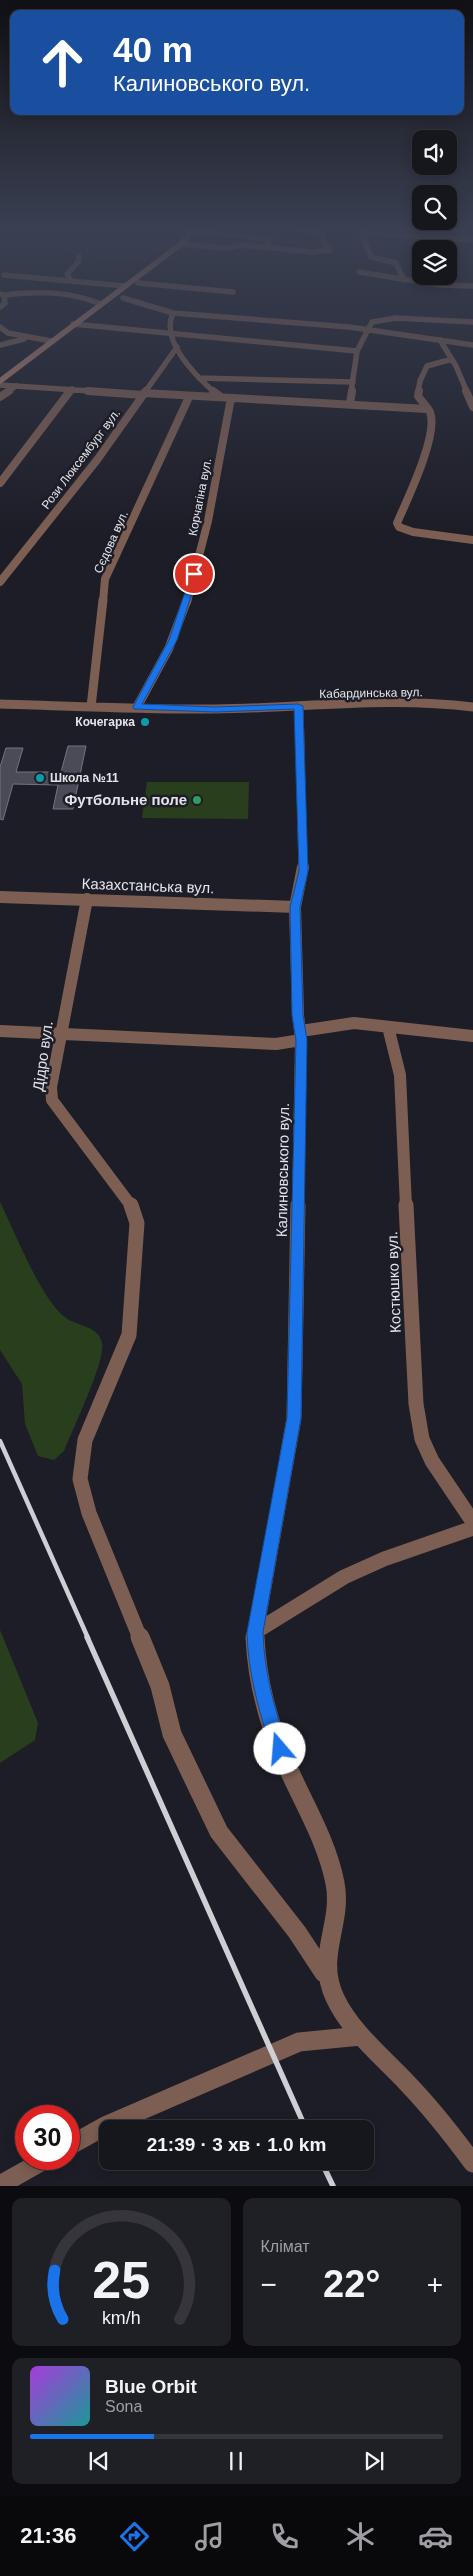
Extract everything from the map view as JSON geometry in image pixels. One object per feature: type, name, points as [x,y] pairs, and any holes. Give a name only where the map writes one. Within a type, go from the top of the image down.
[{"type":"main road","points":[[0,383],[66,329]]},
{"type":"street","points":[[2,329],[8,334],[52,340]]},
{"type":"street","points":[[122,329],[358,351]]},
{"type":"street","points":[[170,329],[177,347],[200,379],[212,392],[227,398]]},
{"type":"street","points":[[368,329],[473,345]]},
{"type":"street","points":[[350,403],[358,351],[368,329]]},
{"type":"street","points":[[0,345],[32,338]]},
{"type":"street","points":[[440,340],[452,359],[473,407]]},
{"type":"street","name":"Рози Люксембург вул.","points":[[1,580],[97,460],[177,347]]},
{"type":"street","points":[[452,359],[431,364],[424,370],[418,396],[430,413],[430,428],[424,458],[397,523],[399,527],[413,532],[473,540]]},
{"type":"street","points":[[200,379],[353,382]]},
{"type":"street","name":"Сєдова вул.","points":[[91,707],[106,579],[200,379]]},
{"type":"street","points":[[0,383],[16,386],[192,397],[350,403],[427,409]]},
{"type":"street","points":[[0,398],[16,386]]},
{"type":"street","points":[[0,483],[72,389]]},
{"type":"street","name":"Корчагіна вул.","points":[[137,707],[173,640],[188,598],[201,551],[227,398]]},
{"type":"street","name":"Кабардинська вул.","points":[[0,704],[215,709],[449,704],[473,707]]},
{"type":"street","name":"Калиновського вул.","points":[[298,706],[304,871],[295,907],[298,1015],[301,1035],[294,1418],[255,1632],[256,1661],[261,1691],[277,1741],[318,1827],[335,1884],[338,1905],[327,1939],[324,1972]]},
{"type":"street","name":"Казахстанська вул.","points":[[0,897],[295,907]]},
{"type":"street","name":"Дідро вул.","points":[[87,899],[52,1087],[52,1100],[130,1202],[137,1223],[129,1335],[124,1351],[85,1440],[80,1479],[89,1513],[160,1686],[172,1734],[195,1786],[219,1832],[297,1932],[324,1972]]},
{"type":"street","points":[[0,1031],[276,1044],[328,1025],[356,1023],[441,1034],[473,1036]]},
{"type":"street","name":"Костюшко вул.","points":[[388,1027],[400,1075],[416,1404],[422,1439],[432,1461],[473,1522]]},
{"type":"street","points":[[255,1632],[344,1577],[384,1559],[473,1528]]},
{"type":"street","points":[[324,1972],[335,1999],[361,2036],[438,2115],[473,2163]]},
{"type":"street","points":[[80,2140],[105,2126],[299,2042],[361,2036]]},
{"type":"street","points":[[0,2185],[27,2170]]},
{"type":"green space","name":"Футбольне поле","points":[[147,782],[249,782],[248,819],[142,818]]},
{"type":"green space","points":[[0,1202],[29,1264],[47,1296],[66,1318],[97,1333],[102,1343],[99,1365],[88,1396],[64,1451],[54,1460],[38,1456],[25,1424],[22,1384],[0,1350]]},
{"type":"green space","points":[[0,1630],[38,1723],[35,1740],[0,1763]]},
{"type":"building","name":"Школа №11","points":[[68,746],[86,746],[73,809],[53,809],[58,785],[13,784],[3,820],[0,819],[0,767],[6,748],[23,748],[16,772],[61,772]]},
{"type":"railway","points":[[0,1441],[88,1638]]},
{"type":"railway","points":[[87,1637],[302,2120]]},
{"type":"railway","points":[[325,2170],[333,2186]]},
{"type":"place","name":"Кочегарка","points":[[145,722]]},
{"type":"place","name":"Школа №11","points":[[40,778]]},
{"type":"place","name":"Футбольне поле","points":[[197,800]]},
{"type":"route","points":[[194,574],[188,598],[173,640],[137,707],[215,709],[298,706],[304,871],[295,907],[298,1015],[301,1040],[294,1418],[255,1632],[256,1661],[261,1691],[280,1749]]}]
